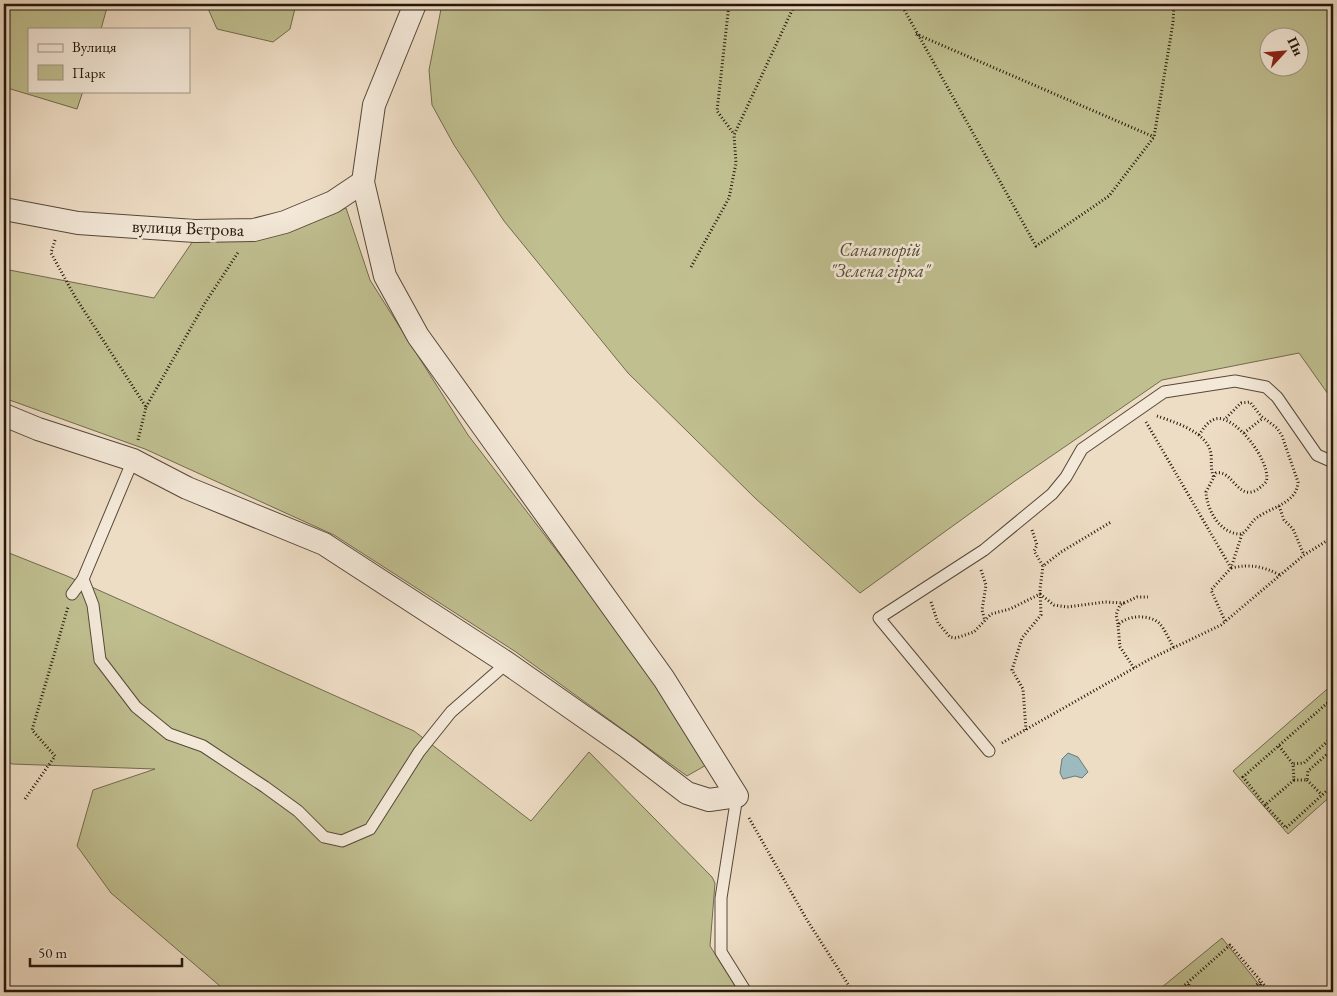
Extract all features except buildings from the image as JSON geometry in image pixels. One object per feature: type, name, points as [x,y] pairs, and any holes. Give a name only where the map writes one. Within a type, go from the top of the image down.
[{"type":"street","points":[[4,415],[38,429],[133,460],[187,488],[324,544],[507,663],[687,793],[709,800],[737,796],[664,679],[418,336],[385,276],[363,182],[374,105],[415,4]]},
{"type":"street","name":"вулиця Вєтрова","points":[[4,210],[78,223],[195,231],[254,230],[285,222],[332,202],[363,182]]},
{"type":"lane","points":[[989,751],[879,618],[974,556],[1026,515],[1056,488],[1082,449],[1164,392],[1235,381],[1266,387],[1277,397],[1317,455],[1324,460],[1333,462]]},
{"type":"lane","points":[[72,594],[83,579],[133,460]]},
{"type":"lane","points":[[83,579],[93,605],[100,660],[136,707],[169,734],[203,746],[265,787],[298,811],[324,837],[342,841],[370,829],[419,752],[450,712],[507,663]]},
{"type":"lane","points":[[737,796],[721,898],[722,952],[746,992]]},
{"type":"path","points":[[729,4],[717,111],[734,134]]},
{"type":"path","points":[[691,267],[729,198],[736,163],[734,134],[795,4]]},
{"type":"path","points":[[901,4],[916,34],[1036,246],[1109,196],[1154,137],[1173,23],[1174,4]]},
{"type":"path","points":[[916,34],[1154,137]]},
{"type":"path","points":[[78,223],[56,233],[52,253],[74,295],[146,408]]},
{"type":"path","points":[[133,460],[146,408],[205,303],[254,230]]},
{"type":"path","points":[[1225,419],[1236,406],[1246,401],[1254,404],[1263,418],[1276,428],[1282,436],[1298,482],[1295,492],[1278,506],[1256,518],[1249,529],[1242,534],[1231,568],[1211,590],[1225,621]]},
{"type":"path","points":[[1140,409],[1199,435],[1209,449],[1211,456],[1209,466],[1214,478]]},
{"type":"path","points":[[1140,409],[1156,443],[1231,568]]},
{"type":"path","points":[[1244,434],[1263,418]]},
{"type":"path","points":[[1199,435],[1208,423],[1214,419],[1225,419],[1244,434],[1267,470],[1266,482],[1256,490],[1244,492],[1239,490],[1226,474],[1216,473],[1206,492],[1214,515],[1228,532],[1242,534]]},
{"type":"path","points":[[1278,506],[1284,520],[1293,529],[1304,555]]},
{"type":"path","points":[[1026,515],[1038,545],[1034,551],[1043,566],[1040,594],[1041,615],[1022,638],[1012,670],[1023,689],[1026,730]]},
{"type":"path","points":[[1043,566],[1061,552],[1111,522]]},
{"type":"path","points":[[989,751],[1134,668],[1225,621],[1304,555],[1333,536]]},
{"type":"path","points":[[974,556],[986,585],[982,610],[985,621]]},
{"type":"path","points":[[1231,568],[1250,564],[1280,575]]},
{"type":"path","points":[[935,582],[930,604],[938,623],[950,637],[965,636],[974,632],[991,614],[1010,609],[1040,594]]},
{"type":"path","points":[[25,799],[55,756],[32,730],[72,594]]},
{"type":"path","points":[[1040,594],[1054,605],[1067,607],[1105,602],[1124,603]]},
{"type":"path","points":[[1134,668],[1120,647],[1117,612],[1124,603],[1137,597],[1148,598]]},
{"type":"path","points":[[1118,625],[1128,618],[1152,619],[1163,629],[1174,648]]},
{"type":"path","points":[[1333,698],[1243,777],[1286,828],[1333,785]]},
{"type":"path","points":[[1327,703],[1333,710]]},
{"type":"path","points":[[1293,764],[1304,763],[1333,736]]},
{"type":"path","points":[[1279,746],[1293,764],[1294,780]]},
{"type":"path","points":[[1307,780],[1308,771],[1333,749]]},
{"type":"path","points":[[1265,805],[1294,780],[1307,780],[1322,795]]},
{"type":"path","points":[[737,796],[807,920],[853,992]]},
{"type":"path","points":[[1177,992],[1230,945],[1270,992]]},
{"type":"path","points":[[1188,992],[1189,982]]},
{"type":"path","points":[[1249,992],[1261,982]]},
{"type":"path","points":[[1260,992],[1261,982]]},
{"type":"path","points":[[1326,992],[1333,986]]},
{"type":"green space","points":[[4,4],[108,4],[101,28],[28,28],[28,92],[83,92],[77,109],[4,87]]},
{"type":"green space","points":[[206,4],[296,4],[290,29],[273,42],[217,29]]},
{"type":"green space","name":"Санаторій \"Зелена гірка\"","points":[[442,4],[1333,4],[1333,401],[1299,353],[1162,380],[1015,481],[860,593],[755,498],[628,373],[504,221],[454,145],[432,105],[429,70]]},
{"type":"green space","points":[[346,208],[370,280],[468,435],[676,706],[708,764],[687,776],[516,652],[334,535],[145,449],[4,398],[4,269],[154,298],[193,241],[272,233]]},
{"type":"green space","points":[[4,551],[67,576],[414,731],[531,821],[589,752],[712,877],[715,883],[710,946],[739,992],[227,992],[111,893],[77,846],[93,790],[155,769],[12,764],[4,759]]},
{"type":"green space","points":[[1333,684],[1333,794],[1288,834],[1233,771]]},
{"type":"green space","points":[[1222,938],[1265,992],[1156,992]]},
{"type":"water","points":[[1068,753],[1078,757],[1088,772],[1082,778],[1075,776],[1063,779],[1060,773],[1062,759]]}]
